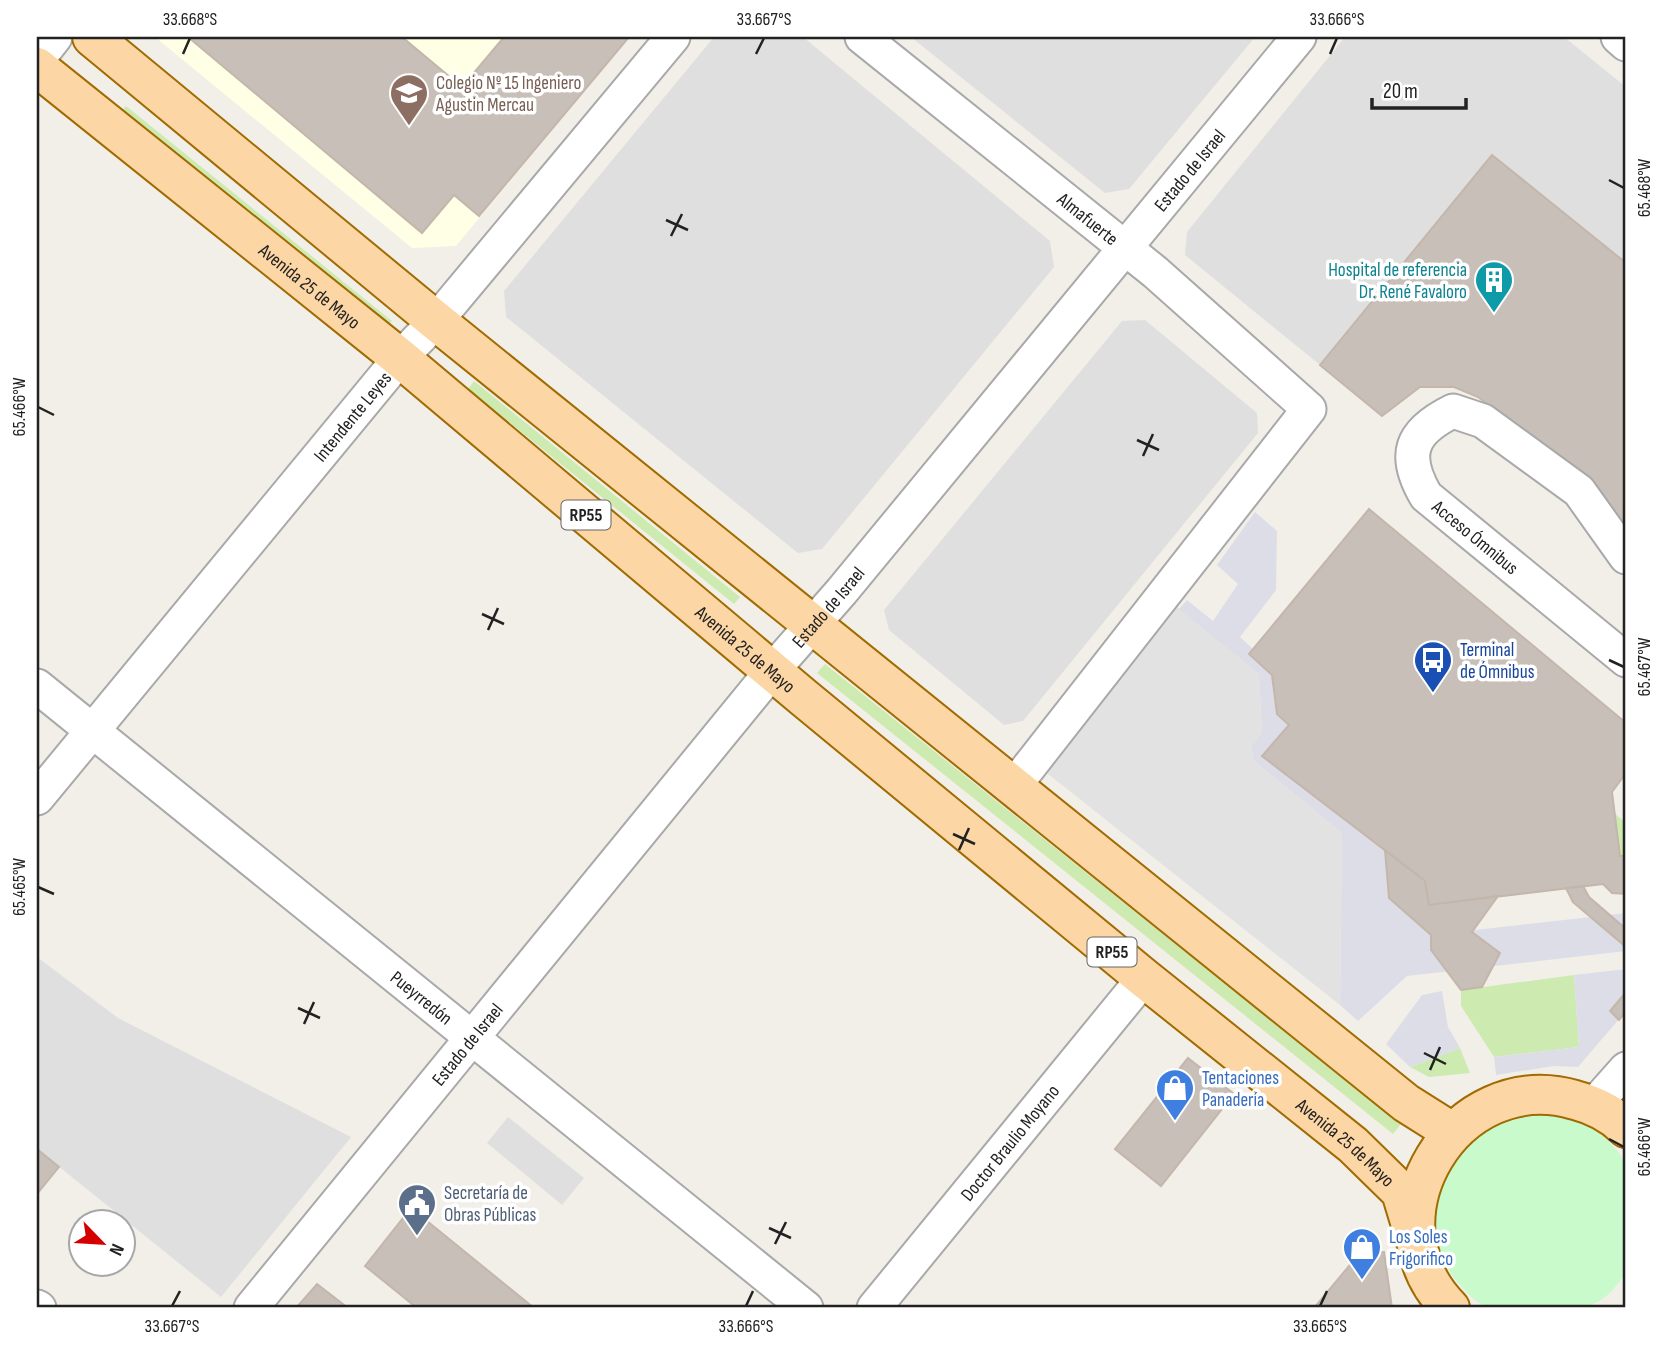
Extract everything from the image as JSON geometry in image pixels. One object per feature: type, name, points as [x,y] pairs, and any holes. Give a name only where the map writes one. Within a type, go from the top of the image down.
[{"type":"main road","points":[[92,37],[436,321],[1406,1103],[1452,1132]]},
{"type":"main road","name":"Avenida 25 de Mayo","points":[[37,67],[400,358],[772,671],[1385,1174],[1401,1192],[1431,1282],[1450,1308]]},
{"type":"main road","name":"Avenida 25 de Mayo","points":[[1422,1260],[1415,1222],[1420,1189],[1432,1158],[1452,1132],[1473,1115],[1496,1103],[1528,1095],[1562,1096],[1594,1105],[1626,1128]]},
{"type":"main road","points":[[1422,1260],[1427,1308]]},
{"type":"street","points":[[37,60],[55,37]]},
{"type":"street","name":"Intendente Leyes","points":[[37,799],[91,730],[400,358],[436,321],[673,37]]},
{"type":"street","name":"Almafuerte","points":[[862,37],[1125,249],[1309,409],[1014,786]]},
{"type":"street","name":"Estado de Israel","points":[[251,1308],[772,671],[815,624],[1300,37]]},
{"type":"street","points":[[1618,37],[1626,44]]},
{"type":"street","name":"Acceso Ómnibus","points":[[1626,557],[1579,491],[1483,421],[1452,411],[1430,422],[1412,447],[1413,473],[1426,496],[1626,660]]},
{"type":"street","name":"Pueyrredón","points":[[37,687],[806,1308]]},
{"type":"street","name":"Doctor Braulio Moyano","points":[[874,1308],[1144,978]]},
{"type":"street","points":[[1594,1105],[1626,1069]]},
{"type":"shaded area","name":"Colegio Nº 15 Ingeniero Agustin Mercau","points":[[155,37],[629,37],[456,246],[412,248]]},
{"type":"shaded area","points":[[714,37],[803,37],[1050,241],[1054,267],[822,549],[798,553],[506,317],[504,291]]},
{"type":"shaded area","points":[[911,37],[1255,37],[1129,189],[1105,193]]},
{"type":"shaded area","points":[[1345,37],[1564,37],[1626,87],[1626,263],[1492,155],[1320,365],[1185,255],[1187,232]]},
{"type":"shaded area","points":[[1145,320],[1257,413],[1258,433],[1023,721],[1004,725],[889,630],[884,610],[1122,321]]},
{"type":"shaded area","points":[[1255,512],[1277,531],[1276,590],[1240,637],[1253,649],[1272,675],[1277,714],[1289,725],[1262,756],[1385,850],[1389,898],[1431,935],[1626,913],[1626,951],[1407,976],[1358,1021],[1340,1005],[1342,833],[1254,761],[1251,747],[1262,732],[1259,674],[1179,609],[1187,600],[1213,621],[1238,584],[1217,565]]},
{"type":"shaded area","points":[[1153,587],[1259,674],[1262,732],[1251,747],[1254,761],[1342,833],[1340,1005],[1019,751]]},
{"type":"shaded area","points":[[37,957],[118,1018],[351,1137],[221,1297],[136,1229],[136,1208],[110,1208],[37,1149]]},
{"type":"shaded area","points":[[1626,969],[1626,1011],[1578,1067],[1554,1066],[1496,1075],[1494,1057],[1579,1047],[1574,975]]},
{"type":"shaded area","points":[[1442,991],[1448,1027],[1460,1048],[1410,1067],[1386,1044],[1422,995]]},
{"type":"shaded area","points":[[508,1117],[584,1178],[562,1205],[487,1143]]},
{"type":"green space","points":[[126,106],[392,321],[386,328],[120,113]]},
{"type":"green space","points":[[474,381],[740,597],[734,604],[468,389]]},
{"type":"green space","points":[[825,664],[1401,1124],[1393,1134],[817,673]]},
{"type":"green space","points":[[1613,812],[1626,823],[1626,856],[1620,856]]},
{"type":"green space","points":[[1574,975],[1579,1047],[1494,1057],[1461,1006],[1461,990]]},
{"type":"green space","points":[[1460,1048],[1470,1073],[1429,1077],[1410,1067]]},
{"type":"green space","points":[[1525,1113],[1556,1116],[1583,1124],[1606,1139],[1626,1163],[1626,1272],[1603,1299],[1594,1303],[1575,1307],[1518,1310],[1487,1307],[1475,1300],[1459,1284],[1440,1250],[1434,1213],[1443,1175],[1452,1158],[1464,1143],[1478,1132]]},
{"type":"building","name":"Colegio Nº 15 Ingeniero Agustin Mercau","points":[[188,37],[402,37],[462,87],[504,37],[629,37],[479,216],[454,195],[422,233]]},
{"type":"building","name":"Hospital de referencia Dr. René Favaloro","points":[[1492,155],[1626,263],[1626,536],[1558,460],[1478,397],[1454,387],[1420,387],[1382,416],[1320,365]]},
{"type":"building","name":"Terminal de Ómnibus","points":[[1369,509],[1626,723],[1626,773],[1612,792],[1620,856],[1626,856],[1626,894],[1612,893],[1603,884],[1429,905],[1425,881],[1262,756],[1289,725],[1277,714],[1272,675],[1249,654]]},
{"type":"building","points":[[1385,850],[1425,881],[1429,905],[1498,896],[1472,932],[1500,953],[1482,987],[1461,990],[1431,950],[1431,935],[1389,898]]},
{"type":"building","points":[[1583,886],[1589,897],[1626,929],[1626,947],[1573,902],[1566,888]]},
{"type":"building","points":[[1626,992],[1626,1011],[1619,1020],[1610,1011]]},
{"type":"building","name":"Tentaciones Panadería","points":[[1188,1058],[1234,1094],[1161,1186],[1115,1149]]},
{"type":"building","points":[[37,1149],[59,1167],[37,1194]]},
{"type":"building","name":"Secretaría de Obras Públicas","points":[[411,1208],[534,1308],[417,1308],[365,1266]]},
{"type":"building","name":"Secretaría de Obras Públicas","points":[[411,1208],[534,1308],[417,1308],[365,1266]]},
{"type":"building","name":"Los Soles Frigorifico","points":[[1384,1252],[1392,1308],[1314,1308],[1359,1254]]},
{"type":"building","points":[[317,1284],[348,1308],[296,1308]]},
{"type":"building","points":[[317,1284],[348,1308],[296,1308]]},
{"type":"place","name":"Colegio Nº 15 Ingeniero Agustin Mercau","points":[[409,127]]},
{"type":"place","name":"Hospital de referencia Dr. René Favaloro","points":[[1494,314]]},
{"type":"place","name":"Terminal de Ómnibus","points":[[1433,694]]},
{"type":"place","name":"Tentaciones Panadería","points":[[1175,1122]]},
{"type":"place","name":"Secretaría de Obras Públicas","points":[[417,1237]]},
{"type":"place","name":"Los Soles Frigorifico","points":[[1362,1281]]}]
